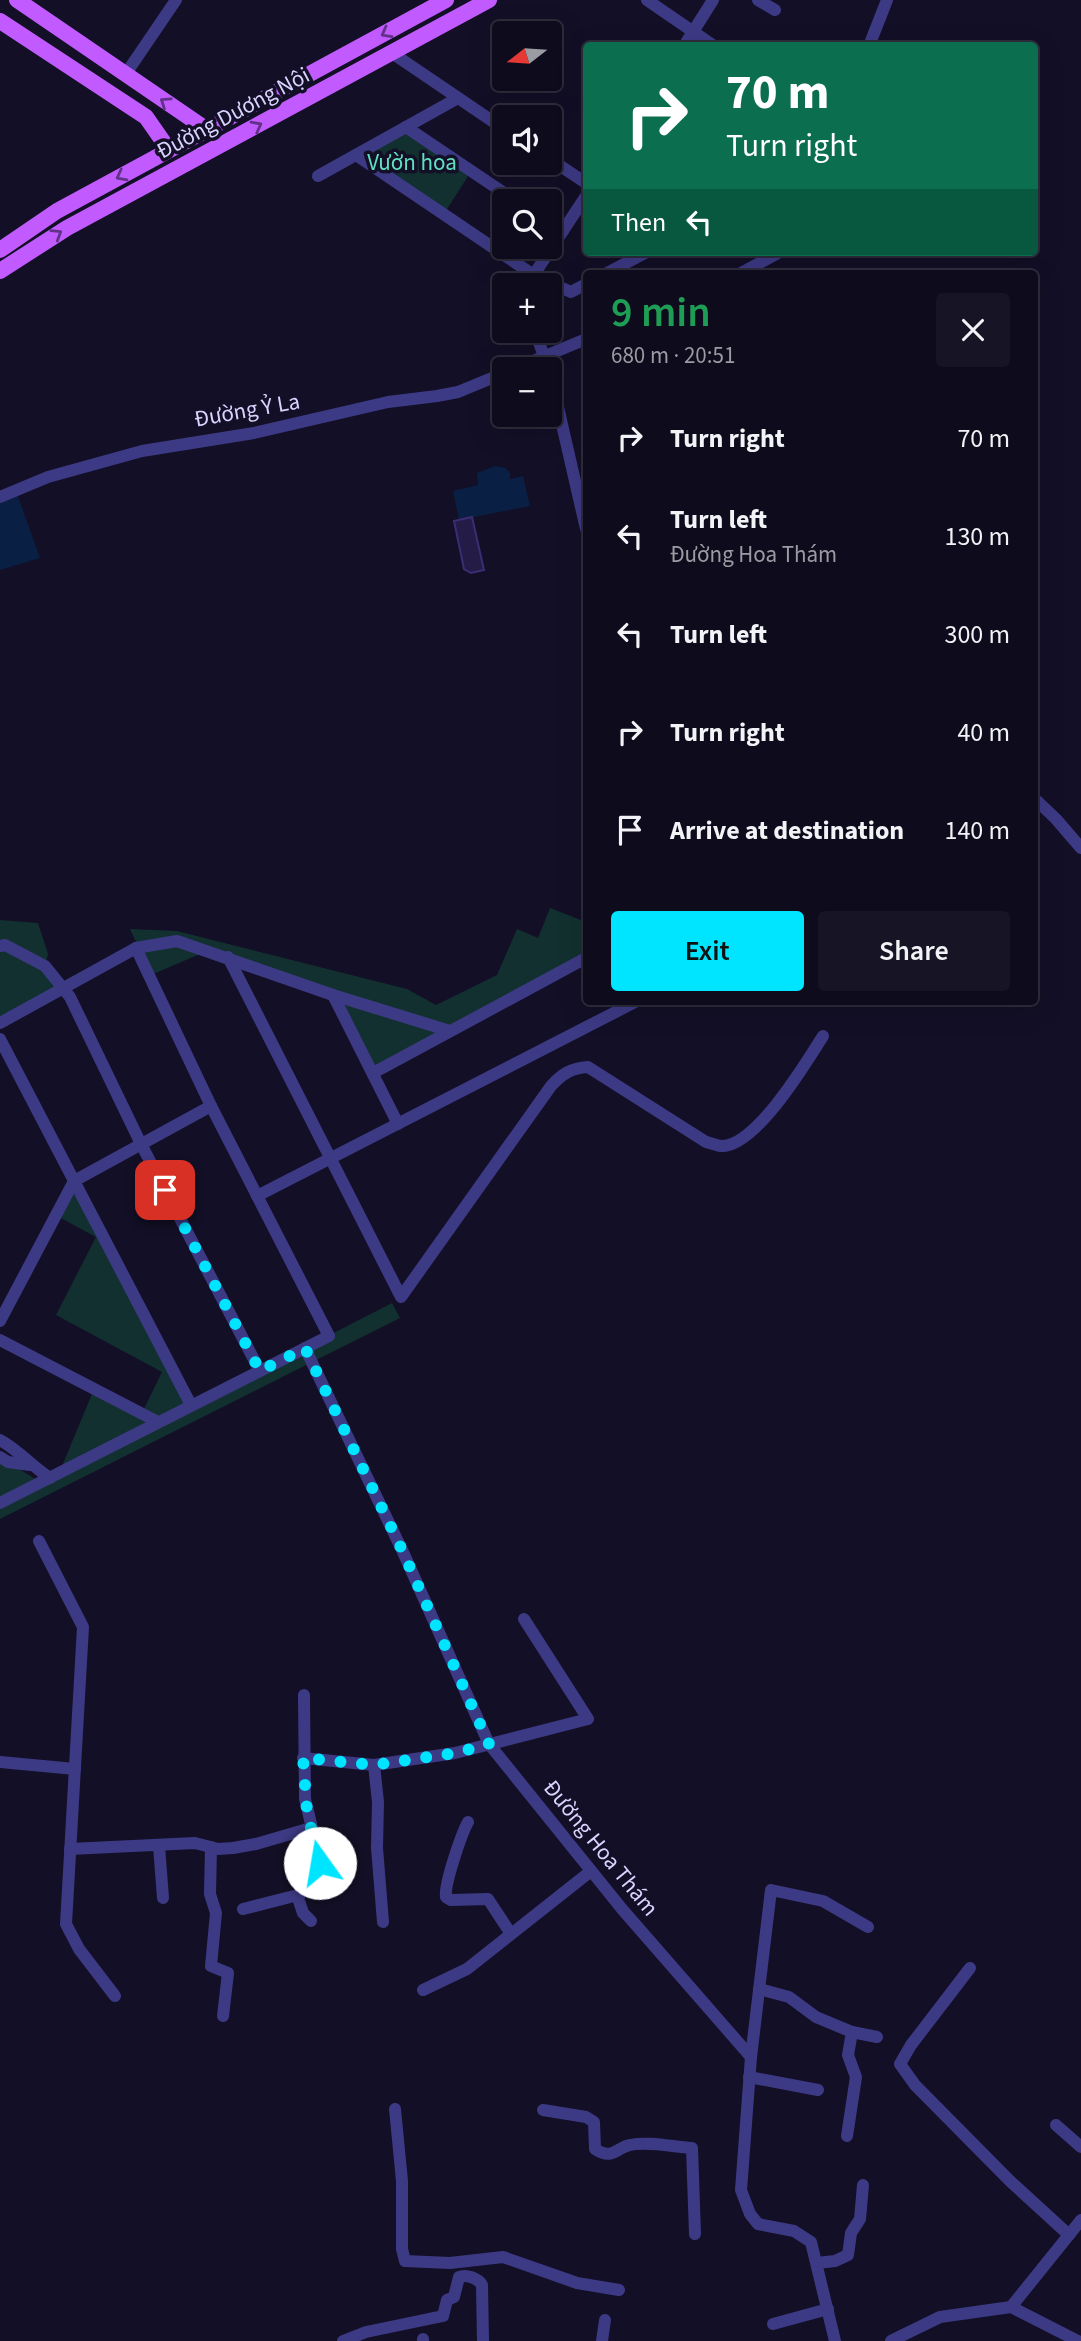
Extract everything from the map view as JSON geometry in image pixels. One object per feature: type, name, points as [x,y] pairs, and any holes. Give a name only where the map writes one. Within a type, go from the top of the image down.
[{"type":"main road","points":[[17,0],[206,129]]},
{"type":"main road","name":"Đường Dương Nội","points":[[0,250],[57,211],[446,0]]},
{"type":"main road","name":"Đường Dương Nội","points":[[0,271],[67,228],[392,53],[470,5],[489,0]]},
{"type":"main road","points":[[0,21],[146,117],[169,150]]},
{"type":"main road","points":[[112,94],[125,75]]},
{"type":"street","points":[[125,75],[176,0]]},
{"type":"street","points":[[647,0],[708,42]]},
{"type":"street","points":[[686,42],[713,0]]},
{"type":"street","points":[[758,0],[775,10]]},
{"type":"street","points":[[871,42],[887,0]]},
{"type":"street","points":[[392,53],[492,121]]},
{"type":"street","points":[[318,176],[458,98]]},
{"type":"street","points":[[406,127],[498,189]]},
{"type":"street","points":[[356,155],[520,273]]},
{"type":"street","points":[[562,167],[583,181]]},
{"type":"street","points":[[536,273],[583,201]]},
{"type":"street","points":[[613,270],[639,256]]},
{"type":"street","points":[[747,270],[773,256]]},
{"type":"street","points":[[562,290],[571,292],[583,286]]},
{"type":"street","points":[[540,357],[583,340]]},
{"type":"street","points":[[540,343],[544,355]]},
{"type":"street","name":"Đường Ỷ La","points":[[0,497],[48,477],[142,451],[254,433],[388,402],[458,392],[492,378]]},
{"type":"street","points":[[562,427],[583,516]]},
{"type":"street","points":[[1038,802],[1081,848]]},
{"type":"street","points":[[0,1023],[136,948],[177,941],[333,995],[450,1031]]},
{"type":"street","points":[[0,946],[5,945],[45,966],[64,987],[141,1144],[260,1371]]},
{"type":"street","points":[[0,1503],[329,1336],[211,1106],[136,948]]},
{"type":"street","points":[[228,957],[401,1297],[551,1086],[563,1074],[576,1068],[588,1068],[706,1142],[721,1146],[734,1143],[752,1131],[774,1107],[823,1036]]},
{"type":"street","points":[[373,1073],[583,960]]},
{"type":"street","points":[[49,995],[73,1003]]},
{"type":"street","points":[[333,995],[398,1124]]},
{"type":"street","points":[[257,1196],[629,1005]]},
{"type":"street","points":[[0,1039],[191,1405]]},
{"type":"street","points":[[0,1321],[74,1181],[211,1106]]},
{"type":"street","points":[[0,1340],[158,1422]]},
{"type":"street","name":"Đường Hoa Thám","points":[[305,1348],[403,1552],[489,1744],[592,1871],[751,2057]]},
{"type":"street","points":[[0,1440],[14,1447],[30,1465],[50,1478]]},
{"type":"street","points":[[0,1457],[8,1462],[30,1465]]},
{"type":"street","points":[[40,1541],[83,1627],[65,1902],[67,1929],[96,1974],[115,1996]]},
{"type":"street","points":[[303,1758],[374,1765],[456,1753],[588,1719],[524,1619]]},
{"type":"street","points":[[243,1909],[298,1895],[320,1863],[305,1799],[304,1695]]},
{"type":"street","points":[[0,1762],[75,1769]]},
{"type":"street","points":[[374,1765],[383,1922]]},
{"type":"street","points":[[468,1822],[460,1838],[445,1888],[446,1897],[488,1899],[511,1934]]},
{"type":"street","points":[[70,1849],[195,1843],[218,1849],[247,1847],[311,1828]]},
{"type":"street","points":[[159,1846],[163,1898]]},
{"type":"street","points":[[211,1847],[210,1894],[216,1913],[211,1964],[226,1971],[228,1975],[223,2016]]},
{"type":"street","points":[[423,1990],[467,1969],[592,1871]]},
{"type":"street","points":[[835,2341],[817,2263],[807,2238],[794,2231],[758,2224],[744,2201],[741,2190],[749,2077],[772,1889],[823,1900],[869,1927]]},
{"type":"street","points":[[298,1895],[303,1913],[311,1921]]},
{"type":"street","points":[[970,1968],[911,2045],[900,2064],[915,2085],[1010,2181],[1069,2235]]},
{"type":"street","points":[[759,1989],[789,1997],[816,2017],[852,2032],[877,2037]]},
{"type":"street","points":[[848,2136],[856,2077],[848,2055],[852,2032]]},
{"type":"street","points":[[749,2077],[818,2090]]},
{"type":"street","points":[[395,2109],[402,2181],[403,2259],[450,2263],[503,2257],[577,2283],[619,2290]]},
{"type":"street","points":[[543,2110],[594,2122],[594,2142],[596,2150],[600,2152],[613,2154],[628,2145],[692,2148],[695,2234]]},
{"type":"street","points":[[1056,2125],[1081,2147]]},
{"type":"street","points":[[817,2263],[835,2261],[848,2255],[851,2233],[860,2219],[863,2185]]},
{"type":"street","points":[[1011,2307],[1081,2220]]},
{"type":"street","points":[[343,2341],[366,2332],[443,2316],[446,2303],[454,2297],[459,2277],[462,2275],[474,2278],[482,2285],[483,2341]]},
{"type":"street","points":[[891,2341],[940,2316],[1011,2307],[1078,2341]]},
{"type":"street","points":[[772,2324],[828,2309]]},
{"type":"street","points":[[602,2341],[605,2320]]},
{"type":"green space","name":"Vườn hoa","points":[[406,128],[470,173],[444,214],[357,155]]},
{"type":"green space","points":[[550,908],[583,921],[583,956],[450,1027],[207,951],[151,975],[130,929],[177,931],[407,989],[436,1005],[497,975],[517,929],[538,938]]},
{"type":"green space","points":[[0,920],[38,923],[48,954],[45,966],[0,946]]},
{"type":"green space","points":[[0,947],[44,967],[63,987],[0,1022]]},
{"type":"green space","points":[[333,995],[449,1031],[373,1072]]},
{"type":"green space","points":[[74,1183],[190,1405],[158,1421],[142,1413],[162,1372],[56,1315],[96,1237],[57,1216]]},
{"type":"green space","points":[[392,1303],[400,1318],[0,1519],[0,1504]]},
{"type":"green space","points":[[94,1389],[156,1422],[60,1471]]},
{"type":"green space","points":[[0,1457],[40,1482],[0,1502]]},
{"type":"water","points":[[495,466],[506,468],[510,479],[523,476],[530,506],[459,520],[453,491],[478,485],[477,473]]},
{"type":"water","points":[[16,491],[40,558],[0,570],[0,498]]},
{"type":"building","points":[[472,517],[484,570],[471,573],[464,569],[454,521]]},
{"type":"route","points":[[165,1190],[260,1371],[305,1348],[403,1552],[489,1744],[456,1753],[374,1765],[303,1758],[307,1812],[320,1863]]}]
